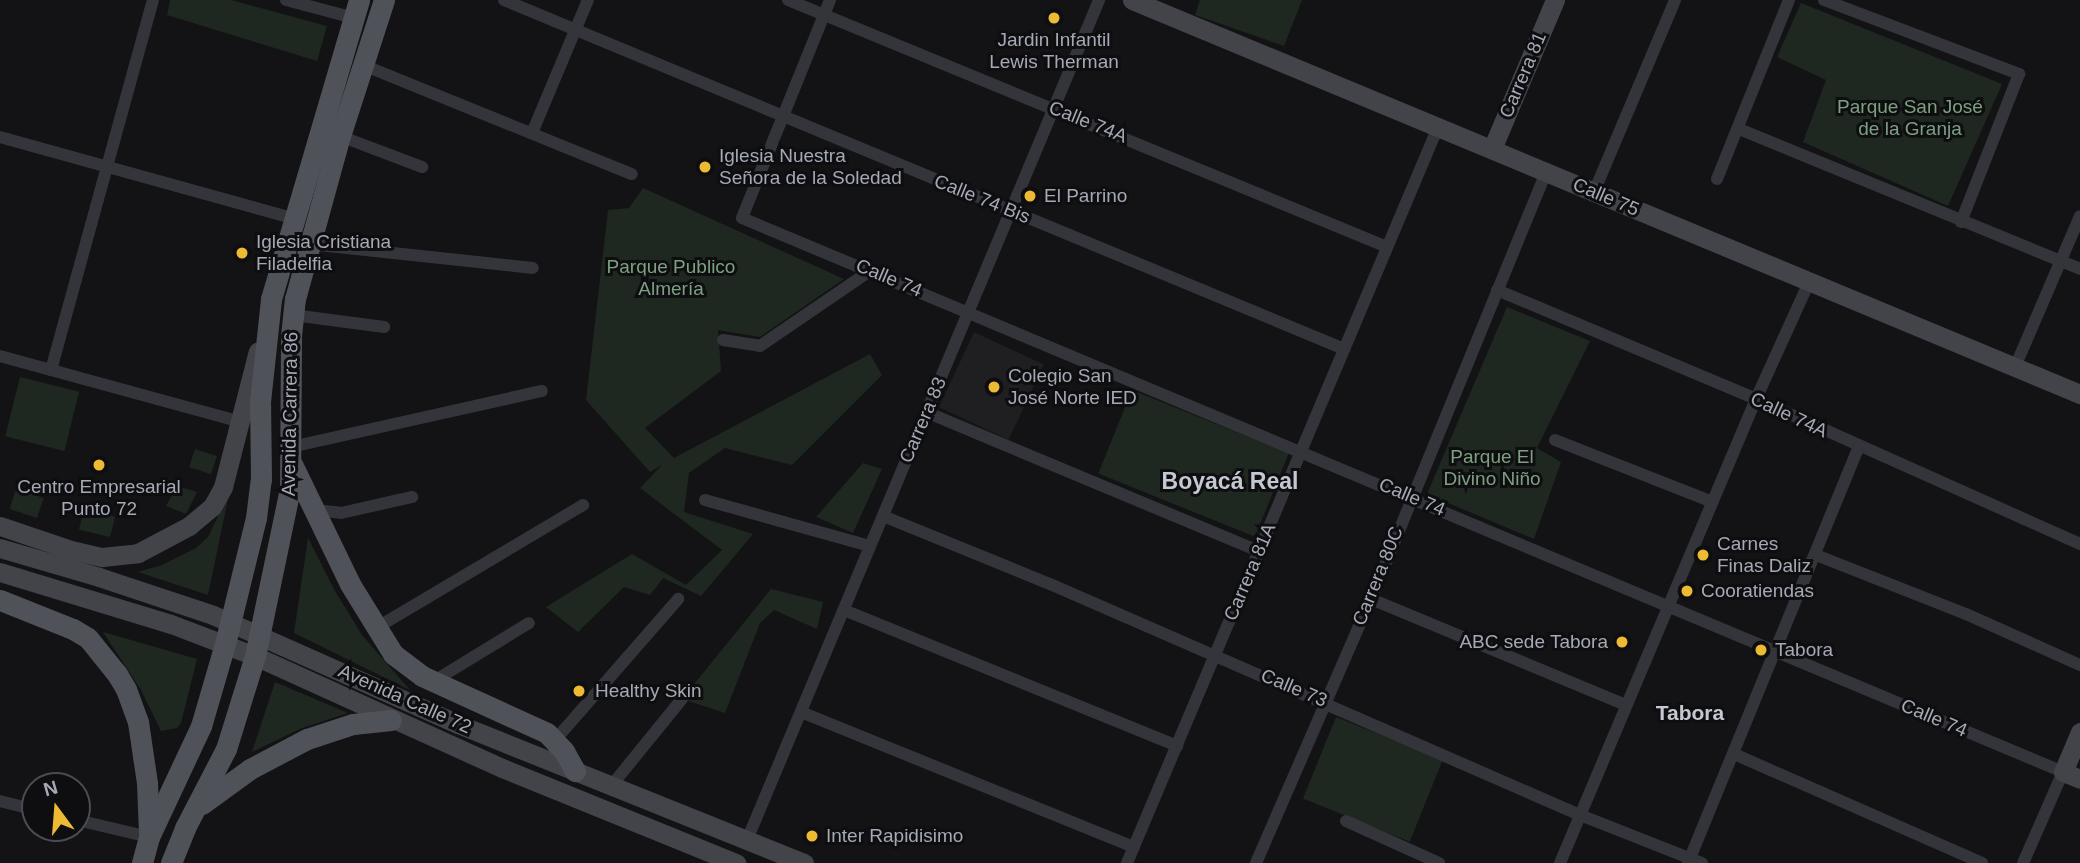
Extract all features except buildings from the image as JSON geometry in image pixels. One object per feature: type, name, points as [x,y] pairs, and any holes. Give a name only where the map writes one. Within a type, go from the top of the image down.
[{"type":"main road","name":"Avenida Carrera 86","points":[[171,863],[226,749],[255,656],[286,518],[292,454],[293,315],[309,244],[340,136],[384,0]]},
{"type":"main road","name":"Calle 75","points":[[1132,0],[2080,394]]},
{"type":"main road","name":"Carrera 81","points":[[1492,149],[1555,0]]},
{"type":"main road","name":"Avenida Carrera 86","points":[[142,863],[149,838],[198,733],[225,644],[261,480],[264,455],[260,402],[271,299],[357,9]]},
{"type":"main road","points":[[0,526],[102,556],[138,552],[189,526],[212,507],[223,486],[271,299]]},
{"type":"main road","points":[[292,454],[324,532],[376,628],[400,661],[434,681],[538,728],[556,740],[575,771]]},
{"type":"main road","name":"Avenida Calle 72","points":[[0,548],[111,581],[230,622],[458,724],[804,863]]},
{"type":"main road","name":"Avenida Calle 72","points":[[0,572],[152,618],[225,644],[391,720],[736,863]]},
{"type":"main road","points":[[0,600],[59,621],[88,638],[126,689],[142,742],[149,838]]},
{"type":"main road","points":[[195,809],[250,769],[307,739],[353,724],[391,720]]},
{"type":"main road","points":[[2072,775],[2080,732]]},
{"type":"street","points":[[51,370],[153,0]]},
{"type":"street","points":[[286,0],[357,9]]},
{"type":"street","name":"Calle 74 Bis","points":[[504,0],[1344,349]]},
{"type":"street","points":[[532,133],[588,0]]},
{"type":"street","name":"Calle 74A","points":[[788,0],[1387,247]]},
{"type":"street","points":[[782,117],[830,0]]},
{"type":"street","name":"Carrera 83","points":[[747,840],[1099,0]]},
{"type":"street","points":[[1594,192],[1675,0]]},
{"type":"street","points":[[1717,179],[1789,0]]},
{"type":"street","points":[[1825,0],[2019,74],[1961,222]]},
{"type":"street","points":[[363,65],[632,174]]},
{"type":"street","name":"Calle 74","points":[[782,117],[743,218],[2072,775]]},
{"type":"street","name":"Carrera 81A","points":[[1127,863],[1438,127]]},
{"type":"street","points":[[1739,129],[2080,269]]},
{"type":"street","points":[[340,136],[422,167]]},
{"type":"street","points":[[0,137],[293,218]]},
{"type":"street","name":"Carrera 80C","points":[[1256,863],[1371,599],[1410,496],[1546,172]]},
{"type":"street","points":[[2014,367],[2080,216]]},
{"type":"street","points":[[309,244],[534,268]]},
{"type":"street","points":[[723,340],[760,346],[870,271]]},
{"type":"street","points":[[1560,863],[1756,399],[1809,282]]},
{"type":"street","name":"Calle 74A","points":[[1497,290],[1756,399],[2080,544]]},
{"type":"street","points":[[293,315],[384,327]]},
{"type":"street","points":[[0,356],[241,422]]},
{"type":"street","points":[[292,454],[542,391]]},
{"type":"street","points":[[926,412],[1259,551]]},
{"type":"street","points":[[1555,440],[1712,502]]},
{"type":"street","points":[[1694,861],[1734,754],[1859,447]]},
{"type":"street","points":[[324,532],[332,518],[341,513],[412,497]]},
{"type":"street","points":[[705,500],[870,546]]},
{"type":"street","points":[[376,628],[583,505]]},
{"type":"street","points":[[314,510],[341,513]]},
{"type":"street","name":"Calle 73","points":[[883,516],[1215,654],[1580,815],[1694,861]]},
{"type":"street","points":[[1816,555],[1966,614],[2080,665]]},
{"type":"street","points":[[556,740],[678,599]]},
{"type":"street","points":[[1371,599],[1626,705]]},
{"type":"street","points":[[844,610],[1177,746]]},
{"type":"street","points":[[434,681],[529,623]]},
{"type":"street","points":[[612,786],[681,699]]},
{"type":"street","points":[[801,712],[1134,847]]},
{"type":"street","points":[[1734,754],[1982,863]]},
{"type":"street","points":[[2023,863],[2072,775]]},
{"type":"street","points":[[0,801],[21,806]]},
{"type":"street","points":[[1346,821],[1439,863]]},
{"type":"street","points":[[91,824],[149,838]]},
{"type":"shaded area","name":"Colegio San José Norte IED","points":[[974,332],[1044,365],[1009,440],[939,407]]},
{"type":"green space","points":[[170,0],[231,0],[327,26],[317,61],[167,15]]},
{"type":"green space","points":[[1200,0],[1302,0],[1284,46],[1195,15]]},
{"type":"green space","name":"Parque San José de la Granja","points":[[1801,3],[2002,84],[1948,206],[1803,142],[1826,80],[1777,57]]},
{"type":"green space","name":"Parque Publico Almería","points":[[643,188],[844,279],[760,337],[718,330],[721,371],[645,428],[674,458],[870,354],[882,375],[792,465],[725,448],[689,473],[684,512],[753,534],[701,596],[663,578],[650,595],[624,587],[578,632],[546,607],[632,554],[686,585],[722,550],[640,488],[662,465],[650,472],[586,400],[608,210],[629,208]]},
{"type":"green space","name":"Parque El Divino Niño","points":[[1507,307],[1590,341],[1537,448],[1561,462],[1534,539],[1427,494]]},
{"type":"green space","points":[[20,377],[79,392],[64,451],[5,436]]},
{"type":"green space","points":[[1132,390],[1289,453],[1255,537],[1098,473]]},
{"type":"green space","points":[[195,449],[217,456],[211,474],[189,467]]},
{"type":"green space","points":[[863,463],[882,469],[853,533],[816,517]]},
{"type":"green space","points":[[177,486],[197,492],[186,514],[166,506]]},
{"type":"green space","points":[[16,489],[44,498],[37,518],[10,509]]},
{"type":"green space","points":[[229,494],[208,595],[138,572],[162,565],[196,548],[208,537]]},
{"type":"green space","points":[[84,509],[115,517],[110,537],[79,529]]},
{"type":"green space","points":[[308,538],[335,591],[362,635],[410,690],[294,633]]},
{"type":"green space","points":[[771,589],[823,602],[817,629],[774,610],[760,623],[725,713],[682,699]]},
{"type":"green space","points":[[103,632],[197,659],[181,723],[177,728],[161,731],[141,690]]},
{"type":"green space","points":[[275,682],[348,713],[302,728],[252,752]]},
{"type":"green space","points":[[1336,717],[1443,760],[1410,842],[1303,799]]},
{"type":"place","name":"Jardin Infantil Lewis Therman","points":[[1054,18]]},
{"type":"place","name":"Iglesia Nuestra Señora de la Soledad","points":[[705,167]]},
{"type":"place","name":"El Parrino","points":[[1030,196]]},
{"type":"place","name":"Iglesia Cristiana Filadelfia","points":[[242,253]]},
{"type":"place","name":"Colegio San José Norte IED","points":[[994,387]]},
{"type":"place","name":"Centro Empresarial Punto 72","points":[[99,465]]},
{"type":"place","name":"Carnes Finas Daliz","points":[[1703,555]]},
{"type":"place","name":"Cooratiendas","points":[[1687,591]]},
{"type":"place","name":"ABC sede Tabora","points":[[1622,642]]},
{"type":"place","name":"Tabora","points":[[1761,650]]},
{"type":"place","name":"Healthy Skin","points":[[579,691]]},
{"type":"place","name":"Inter Rapidisimo","points":[[812,836]]},
{"type":"district","name":"Boyacá Real","points":[[1230,481]]},
{"type":"district","name":"Tabora","points":[[1690,713]]}]
